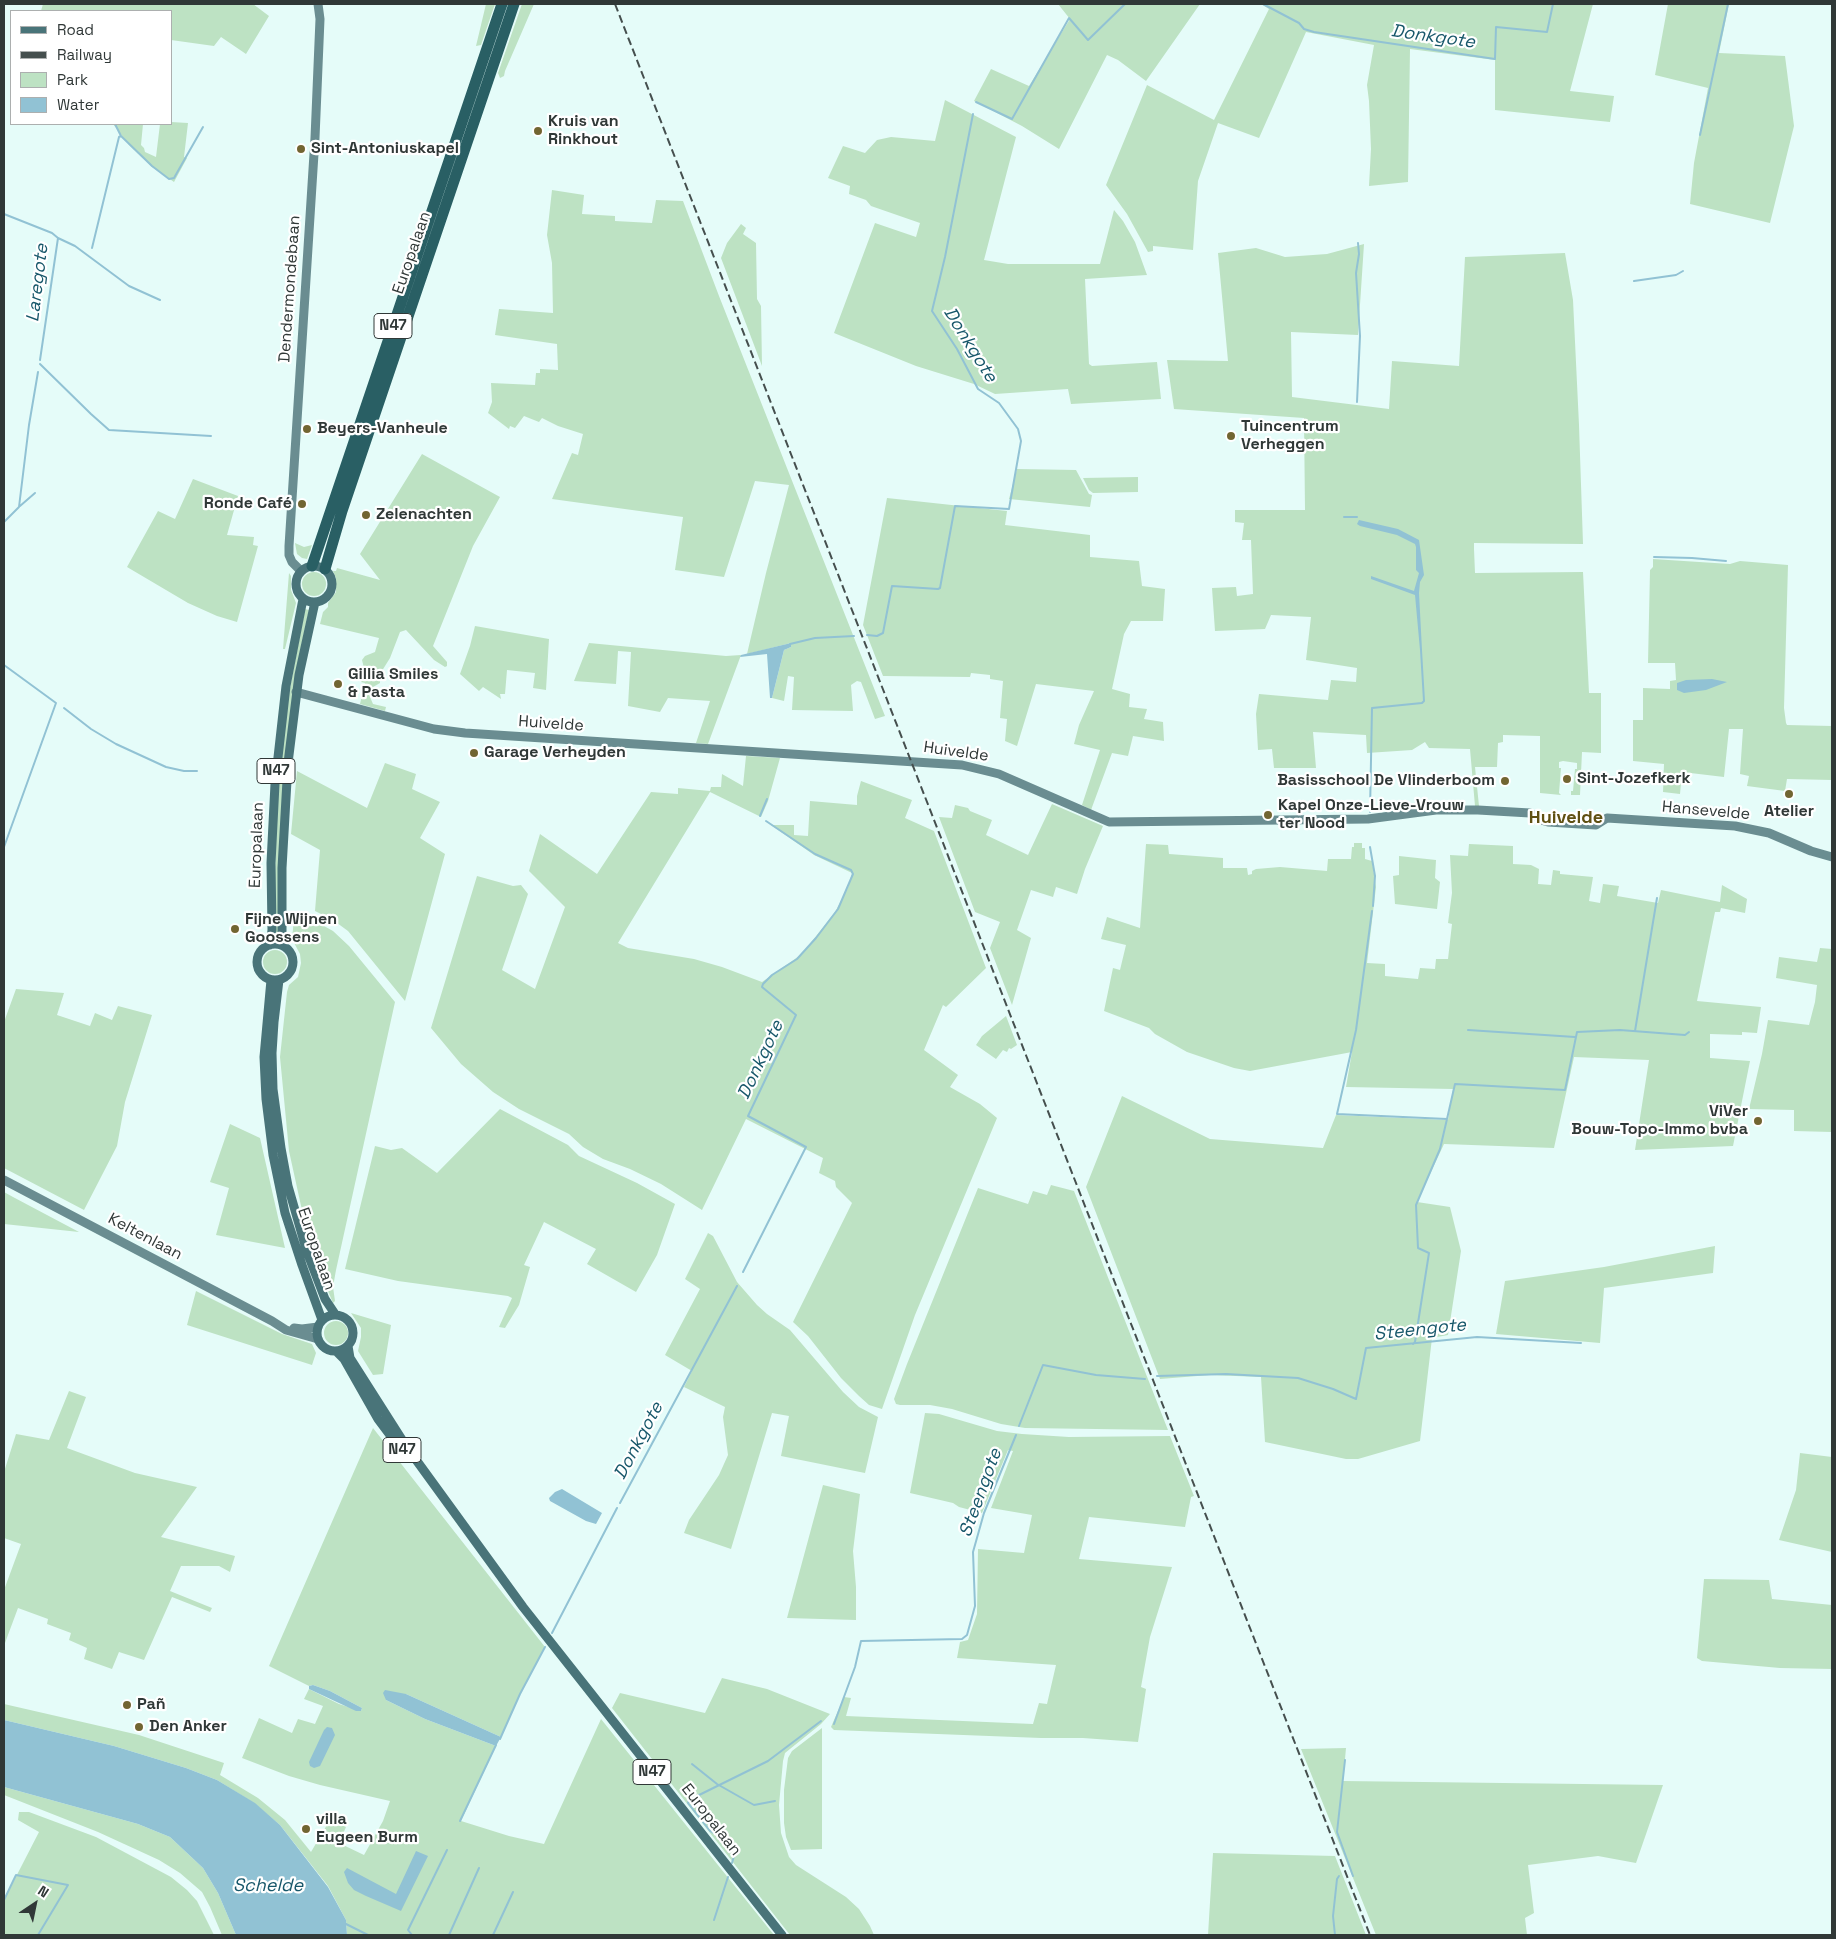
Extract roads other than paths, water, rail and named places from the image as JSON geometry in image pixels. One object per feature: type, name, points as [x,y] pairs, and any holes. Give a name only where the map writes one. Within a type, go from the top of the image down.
[{"type":"highway","name":"Europalaan","points":[[312,566],[502,4]]},
{"type":"highway","name":"Europalaan","points":[[325,569],[339,519],[514,4]]},
{"type":"main road","points":[[301,572],[312,566],[325,569]]},
{"type":"main road","name":"Europalaan","points":[[275,980],[290,974],[294,962],[289,950],[282,945],[282,846],[288,763],[296,692],[315,602],[324,599],[332,588],[332,581],[325,569]]},
{"type":"main road","name":"Europalaan","points":[[270,944],[271,863],[275,784],[286,686],[303,599],[297,592],[296,585],[301,572]]},
{"type":"main road","points":[[303,599],[308,602],[315,602]]},
{"type":"main road","points":[[275,980],[262,974],[257,962],[259,953],[270,944],[282,945]]},
{"type":"main road","name":"Europalaan","points":[[275,980],[272,1053],[273,1088],[288,1186],[307,1252],[325,1299],[335,1314],[347,1318],[354,1329],[352,1341],[348,1346],[350,1358],[406,1446],[523,1607],[782,1935]]},
{"type":"main road","name":"Europalaan","points":[[275,980],[264,1057],[266,1098],[273,1155],[286,1213],[320,1323],[318,1339],[326,1349],[336,1352],[344,1359],[378,1419],[513,1598],[523,1607]]},
{"type":"main road","name":"Europalaan","points":[[320,1323],[335,1314]]},
{"type":"main road","points":[[336,1352],[348,1346]]},
{"type":"street","name":"Dendermondebaan","points":[[301,572],[292,562],[288,546],[315,138],[320,19],[318,4]]},
{"type":"street","name":"Huivelde","points":[[296,692],[434,729],[465,733],[962,765],[998,774],[1109,822],[1368,819],[1436,810],[1530,813],[1548,822],[1596,825],[1607,818],[1632,820]]},
{"type":"street","name":"Hansevelde","points":[[1632,820],[1749,829],[1769,834],[1811,851],[1832,857]]},
{"type":"street","name":"Keltenlaan","points":[[4,1180],[286,1330],[318,1339]]},
{"type":"street","name":"Keltenlaan","points":[[272,1321],[302,1330],[320,1323]]},
{"type":"water","points":[[1359,520],[1398,529],[1419,540],[1424,575],[1420,582],[1419,593],[1422,650],[1420,650],[1415,595],[1371,579],[1371,576],[1414,591],[1419,573],[1416,570],[1415,544],[1397,535],[1360,526],[1357,524]]},
{"type":"water","points":[[791,643],[791,647],[784,650],[772,698],[770,698],[767,654],[740,657],[741,655]]},
{"type":"water","points":[[1712,679],[1727,682],[1706,690],[1684,693],[1677,690],[1677,683],[1686,680]]},
{"type":"water","points":[[562,1489],[602,1513],[596,1524],[586,1521],[550,1501],[549,1498],[555,1492]]},
{"type":"water","points":[[313,1685],[330,1691],[362,1708],[361,1711],[356,1711],[309,1689],[309,1686]]},
{"type":"water","points":[[385,1690],[406,1694],[501,1737],[496,1746],[425,1719],[386,1700],[383,1693]]},
{"type":"water","name":"Schelde","points":[[4,1720],[114,1746],[186,1768],[217,1780],[255,1803],[280,1825],[328,1887],[346,1920],[347,1935],[236,1935],[218,1893],[203,1868],[170,1837],[138,1824],[4,1787]]},
{"type":"water","points":[[327,1727],[332,1728],[335,1735],[320,1766],[314,1768],[310,1766],[309,1762]]},
{"type":"water","points":[[416,1851],[428,1856],[401,1911],[354,1890],[348,1883],[344,1872],[347,1868],[396,1894]]},
{"type":"waterway","name":"Donkgote","points":[[976,102],[1012,119],[1069,18],[1088,40],[1125,4]]},
{"type":"waterway","name":"Donkgote","points":[[1263,4],[1299,23],[1304,29],[1314,32],[1495,59],[1496,27],[1547,32],[1553,4]]},
{"type":"waterway","points":[[1700,135],[1728,4]]},
{"type":"waterway","name":"Donkgote","points":[[867,635],[877,636],[883,633],[892,586],[940,588],[955,506],[1009,509],[1021,441],[1018,429],[999,403],[978,389],[957,349],[932,311],[945,257],[973,114]]},
{"type":"waterway","points":[[116,125],[121,136]]},
{"type":"waterway","points":[[92,248],[119,137],[121,136],[152,166],[169,179],[174,178],[203,127]]},
{"type":"waterway","name":"Laregote","points":[[4,214],[52,233],[58,238],[40,360]]},
{"type":"waterway","points":[[58,238],[75,246],[129,286],[160,300]]},
{"type":"waterway","points":[[1357,402],[1360,336],[1356,273],[1359,254],[1358,243]]},
{"type":"waterway","points":[[1634,281],[1676,275],[1683,271]]},
{"type":"waterway","points":[[40,364],[109,430],[211,436]]},
{"type":"waterway","name":"Laregote","points":[[4,522],[19,507],[29,425],[38,372]]},
{"type":"waterway","points":[[20,506],[35,493]]},
{"type":"waterway","points":[[1344,517],[1357,517]]},
{"type":"waterway","points":[[1654,557],[1726,561]]},
{"type":"waterway","name":"Donkgote","points":[[790,644],[815,638],[854,636]]},
{"type":"waterway","points":[[1370,812],[1372,708],[1422,703],[1424,701],[1421,650]]},
{"type":"waterway","points":[[4,665],[56,703],[4,847]]},
{"type":"waterway","points":[[64,708],[91,729],[116,744],[166,767],[184,771],[197,771]]},
{"type":"waterway","name":"Donkgote","points":[[760,816],[767,799]]},
{"type":"waterway","name":"Donkgote","points":[[743,1272],[806,1147],[748,1116],[796,1015],[762,987],[772,975],[797,959],[816,938],[838,909],[853,874],[851,870],[815,854],[766,821]]},
{"type":"waterway","points":[[1370,847],[1375,876],[1373,906]]},
{"type":"waterway","points":[[1635,1031],[1657,898]]},
{"type":"waterway","points":[[1372,911],[1356,1030],[1337,1114],[1447,1119],[1455,1084],[1565,1090],[1577,1032],[1620,1030],[1685,1035],[1689,1032]]},
{"type":"waterway","points":[[1468,1030],[1575,1037]]},
{"type":"waterway","points":[[1413,1344],[1415,1342],[1429,1253],[1418,1248],[1416,1205],[1440,1149],[1447,1119]]},
{"type":"waterway","name":"Donkgote","points":[[620,1503],[737,1286]]},
{"type":"waterway","name":"Steengote","points":[[1157,1376],[1226,1374],[1298,1378],[1333,1389],[1356,1399],[1366,1348],[1477,1337],[1581,1343]]},
{"type":"waterway","name":"Steengote","points":[[1019,1426],[1043,1365],[1096,1375],[1145,1379]]},
{"type":"waterway","name":"Steengote","points":[[834,1724],[855,1667],[861,1641],[962,1639],[967,1635],[975,1606],[973,1552],[984,1513],[1016,1435]]},
{"type":"waterway","name":"Donkgote","points":[[552,1633],[617,1508]]},
{"type":"waterway","name":"Donkgote","points":[[500,1739],[520,1694],[545,1647]]},
{"type":"waterway","name":"Steengote","points":[[732,1863],[737,1846],[710,1831],[688,1803],[689,1800],[768,1761],[821,1721]]},
{"type":"waterway","name":"Donkgote","points":[[460,1821],[496,1745]]},
{"type":"waterway","points":[[1345,1760],[1337,1832],[1353,1876]]},
{"type":"waterway","points":[[692,1764],[717,1784],[754,1805],[775,1801]]},
{"type":"waterway","name":"Donkgote","points":[[412,1935],[408,1930],[447,1850]]},
{"type":"waterway","points":[[449,1935],[479,1868]]},
{"type":"waterway","points":[[4,1900],[16,1875],[68,1885],[38,1935]]},
{"type":"waterway","points":[[1335,1935],[1333,1916],[1337,1879],[1339,1876]]},
{"type":"waterway","name":"Steengote","points":[[714,1920],[728,1877]]},
{"type":"waterway","points":[[493,1935],[513,1892]]},
{"type":"waterway","name":"Donkgote","points":[[346,1924],[368,1935]]},
{"type":"railway","points":[[615,4],[1370,1935]]},
{"type":"place","name":"Kruis van Rinkhout","points":[[538,131]]},
{"type":"place","name":"Sint-Antoniuskapel","points":[[301,149]]},
{"type":"place","name":"Beyers-Vanheule","points":[[307,429]]},
{"type":"place","name":"Tuincentrum Verheggen","points":[[1231,436]]},
{"type":"place","name":"Ronde Café","points":[[302,504]]},
{"type":"place","name":"Zelenachten","points":[[366,515]]},
{"type":"place","name":"Gillia Smiles & Pasta","points":[[338,684]]},
{"type":"place","name":"Garage Verheyden","points":[[474,753]]},
{"type":"place","name":"Sint-Jozefkerk","points":[[1567,779]]},
{"type":"place","name":"Basisschool De Vlinderboom","points":[[1505,781]]},
{"type":"place","name":"Atelier","points":[[1789,794]]},
{"type":"place","name":"Kapel Onze-Lieve-Vrouw ter Nood","points":[[1268,815]]},
{"type":"place","name":"Fijne Wijnen Goossens","points":[[235,929]]},
{"type":"place","name":"ViVer Bouw-Topo-Immo bvba","points":[[1758,1121]]},
{"type":"place","name":"Pañ","points":[[127,1705]]},
{"type":"place","name":"Den Anker","points":[[139,1727]]},
{"type":"place","name":"villa Eugeen Burm","points":[[306,1829]]},
{"type":"district","name":"Huivelde","points":[[1566,818]]}]
